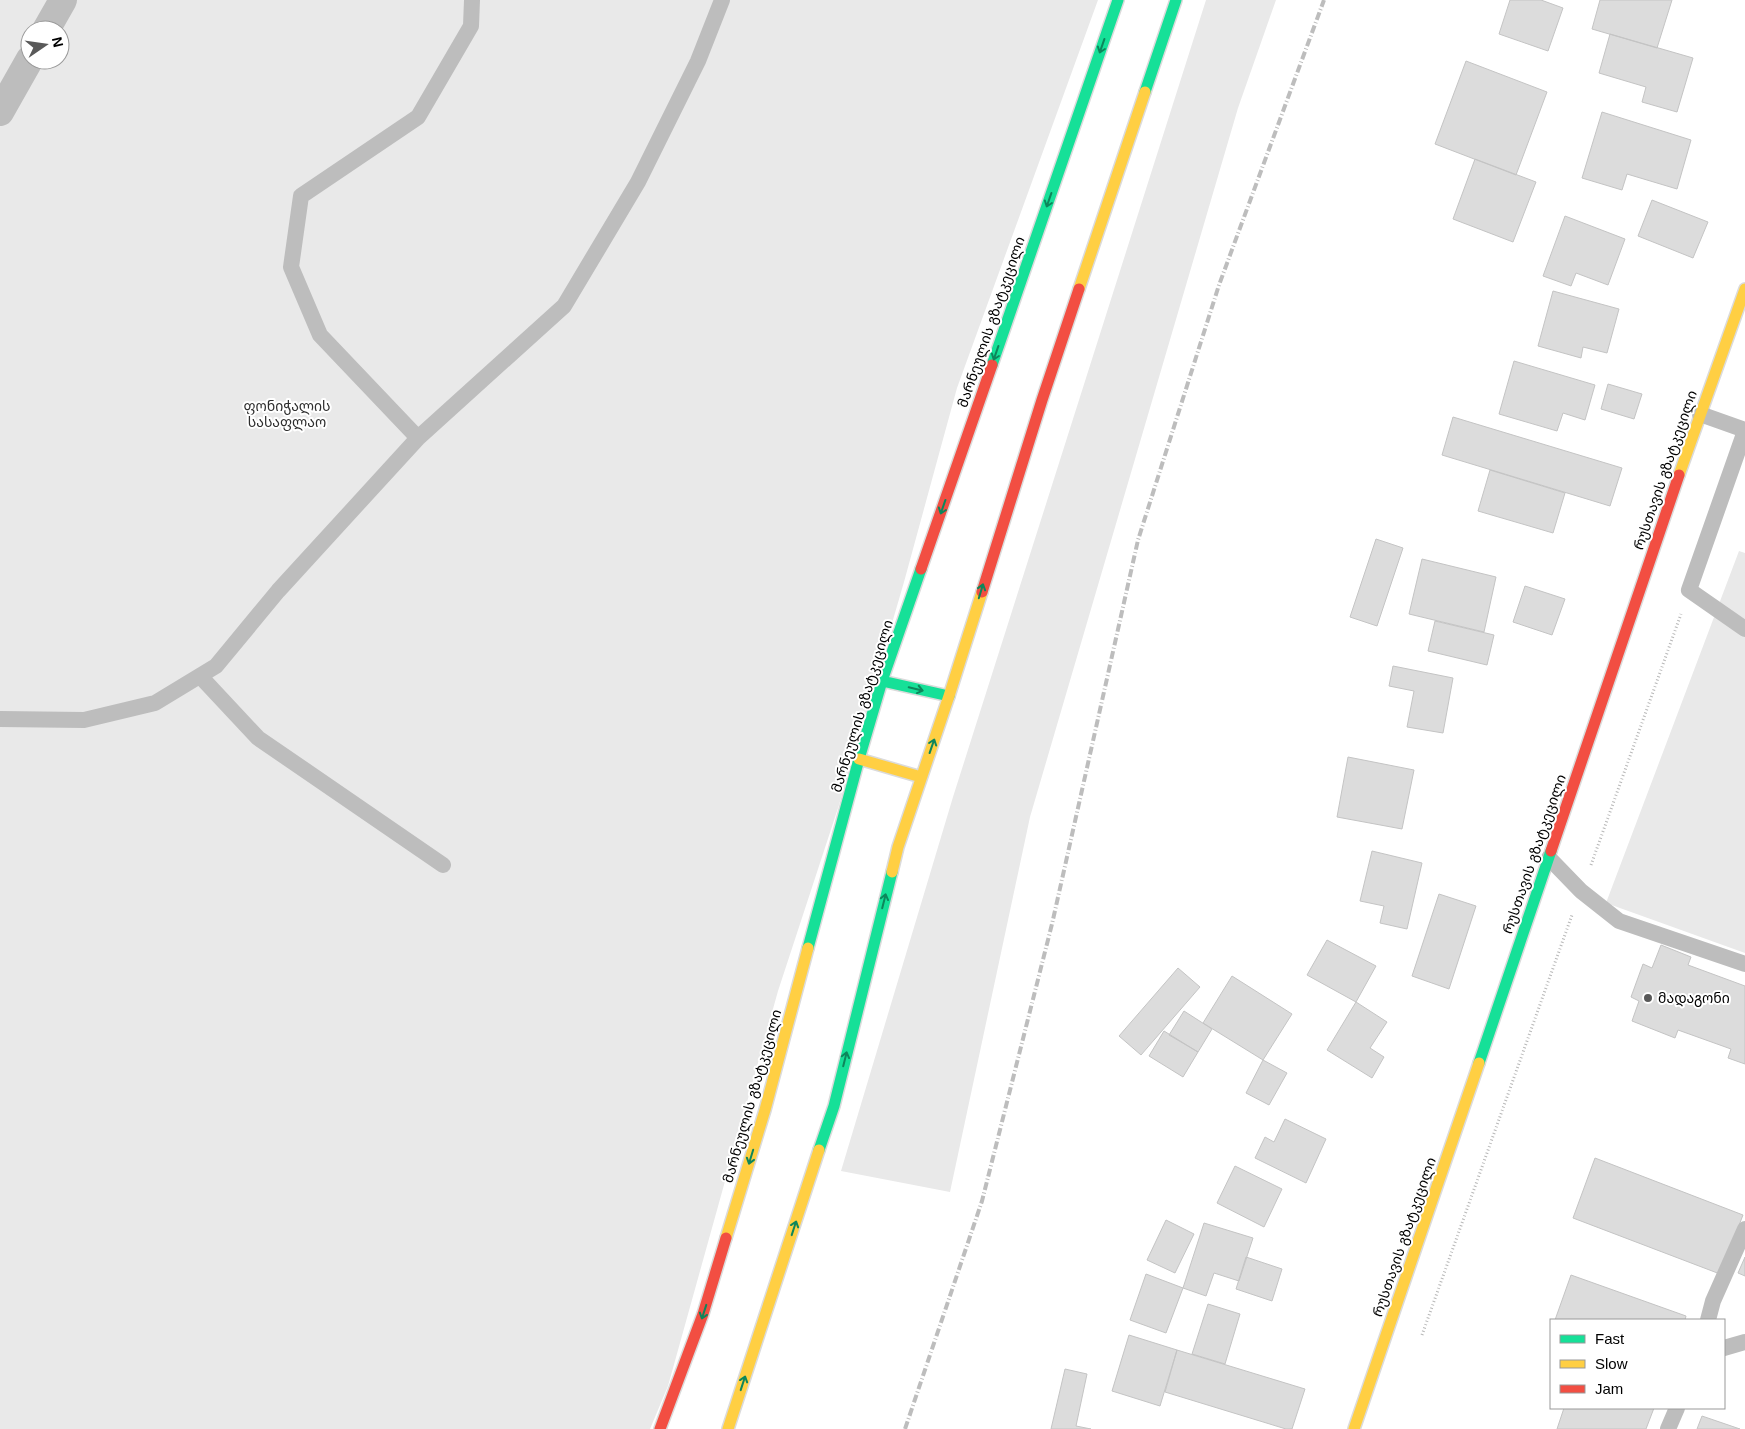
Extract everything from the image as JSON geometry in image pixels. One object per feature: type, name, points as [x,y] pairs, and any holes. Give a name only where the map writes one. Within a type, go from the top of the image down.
[{"type":"highway","name":"მარნეულის გზატკეცილი","points":[[660,1429],[703,1314],[762,1119],[859,759],[882,681],[1118,0]]},
{"type":"highway","points":[[728,1429],[834,1106],[898,847],[949,696],[1045,390],[1176,0]]},
{"type":"highway","name":"რუსთავის გზატკეცილი","points":[[1354,1429],[1700,414],[1745,289]]},
{"type":"highway","points":[[882,681],[949,696]]},
{"type":"highway","points":[[859,759],[921,777]]},
{"type":"street","points":[[52,20],[63,0]]},
{"type":"street","points":[[0,112],[24,70]]},
{"type":"lane","points":[[418,438],[320,335],[291,267],[301,196],[418,117],[471,26],[472,0]]},
{"type":"lane","points":[[0,719],[84,720],[155,704],[216,666],[278,591],[418,438],[564,306],[638,182],[698,61],[722,0]]},
{"type":"lane","points":[[1700,414],[1745,431],[1689,590],[1745,629]]},
{"type":"lane","points":[[200,676],[258,738],[443,865]]},
{"type":"lane","points":[[1548,858],[1581,891],[1619,921],[1745,964]]},
{"type":"lane","points":[[1708,1319],[1713,1301],[1745,1229]]},
{"type":"lane","points":[[1725,1348],[1745,1342]]},
{"type":"lane","points":[[1668,1429],[1677,1409]]},
{"type":"path","points":[[1422,1336],[1689,590]]},
{"type":"green space","name":"ფონიჭალის სასაფლაო","points":[[0,0],[1098,0],[957,388],[904,582],[839,805],[778,991],[668,1386],[650,1429],[0,1429]]},
{"type":"green space","points":[[1206,0],[1276,0],[1238,108],[1030,817],[950,1192],[841,1171],[953,797]]},
{"type":"green space","points":[[1739,551],[1745,553],[1745,953],[1606,903]]},
{"type":"building","points":[[1510,0],[1541,0],[1563,8],[1548,51],[1499,34]]},
{"type":"building","points":[[1600,0],[1672,0],[1657,48],[1592,29]]},
{"type":"building","points":[[1610,34],[1693,58],[1677,112],[1642,102],[1646,87],[1599,73]]},
{"type":"building","points":[[1466,61],[1547,92],[1516,175],[1435,144]]},
{"type":"building","points":[[1602,112],[1691,140],[1677,189],[1627,174],[1622,190],[1582,178]]},
{"type":"building","points":[[1475,159],[1536,182],[1513,242],[1453,219]]},
{"type":"building","points":[[1652,200],[1708,222],[1693,258],[1638,236]]},
{"type":"building","points":[[1565,216],[1625,239],[1608,285],[1576,273],[1571,286],[1543,276]]},
{"type":"building","points":[[1553,291],[1619,309],[1607,353],[1583,347],[1581,358],[1538,346]]},
{"type":"building","points":[[1514,361],[1595,385],[1585,420],[1563,413],[1557,431],[1499,414]]},
{"type":"building","points":[[1608,384],[1642,394],[1634,419],[1601,409]]},
{"type":"building","points":[[1453,417],[1622,468],[1610,506],[1442,455]]},
{"type":"building","points":[[1490,470],[1565,493],[1553,533],[1478,511]]},
{"type":"building","points":[[1376,539],[1403,548],[1377,626],[1350,617]]},
{"type":"building","points":[[1422,559],[1496,577],[1484,632],[1409,614]]},
{"type":"building","points":[[1525,586],[1565,599],[1552,635],[1513,622]]},
{"type":"building","points":[[1435,621],[1494,635],[1487,665],[1428,651]]},
{"type":"building","points":[[1393,666],[1453,678],[1443,733],[1407,727],[1414,691],[1389,686]]},
{"type":"building","points":[[1348,757],[1414,770],[1402,829],[1337,817]]},
{"type":"building","points":[[1372,851],[1422,863],[1407,929],[1380,923],[1384,906],[1360,901]]},
{"type":"building","points":[[1439,894],[1476,906],[1449,989],[1412,976]]},
{"type":"building","points":[[1327,940],[1376,966],[1356,1002],[1307,975]]},
{"type":"building","points":[[1661,945],[1691,957],[1688,965],[1745,986],[1745,1064],[1728,1058],[1731,1049],[1678,1030],[1675,1038],[1632,1021],[1639,1001],[1631,997],[1643,964],[1652,968]]},
{"type":"building","points":[[1178,968],[1200,987],[1141,1055],[1119,1036]]},
{"type":"building","points":[[1232,976],[1292,1014],[1263,1060],[1203,1023]]},
{"type":"building","points":[[1356,1002],[1387,1022],[1370,1048],[1384,1057],[1372,1078],[1327,1050]]},
{"type":"building","points":[[1184,1011],[1212,1029],[1198,1052],[1169,1035]]},
{"type":"building","points":[[1164,1031],[1198,1052],[1183,1077],[1149,1056]]},
{"type":"building","points":[[1263,1060],[1287,1073],[1269,1105],[1246,1093]]},
{"type":"building","points":[[1285,1119],[1326,1139],[1306,1183],[1255,1158],[1265,1137],[1274,1142]]},
{"type":"building","points":[[1595,1158],[1743,1215],[1720,1274],[1573,1218]]},
{"type":"building","points":[[1235,1166],[1282,1189],[1264,1227],[1217,1203]]},
{"type":"building","points":[[1166,1220],[1194,1234],[1175,1273],[1147,1260]]},
{"type":"building","points":[[1204,1223],[1253,1238],[1239,1281],[1214,1273],[1206,1296],[1183,1288]]},
{"type":"building","points":[[1246,1257],[1282,1269],[1272,1301],[1236,1289]]},
{"type":"building","points":[[1745,1257],[1745,1276],[1738,1273]]},
{"type":"building","points":[[1146,1274],[1183,1288],[1166,1333],[1130,1320]]},
{"type":"building","points":[[1571,1275],[1686,1316],[1685,1319],[1555,1319]]},
{"type":"building","points":[[1208,1304],[1240,1314],[1225,1364],[1192,1354]]},
{"type":"building","points":[[1129,1335],[1177,1350],[1160,1406],[1112,1391]]},
{"type":"building","points":[[1177,1350],[1305,1389],[1292,1429],[1286,1429],[1165,1392]]},
{"type":"building","points":[[1065,1369],[1087,1374],[1076,1426],[1091,1429],[1051,1429]]},
{"type":"building","points":[[1564,1409],[1654,1409],[1646,1429],[1557,1429]]},
{"type":"building","points":[[1702,1416],[1740,1429],[1697,1429]]},
{"type":"railway","points":[[905,1429],[982,1201],[1052,924],[1138,540],[1219,285],[1324,0]]},
{"type":"traffic: fast","points":[[992,365],[1118,0]]},
{"type":"traffic: fast","points":[[1145,92],[1176,0]]},
{"type":"traffic: fast","points":[[808,948],[882,681],[921,569]]},
{"type":"traffic: fast","points":[[882,681],[949,696]]},
{"type":"traffic: fast","points":[[1479,1063],[1551,851]]},
{"type":"traffic: fast","points":[[819,1150],[834,1106],[892,872]]},
{"type":"traffic: slow","points":[[1079,289],[1145,92]]},
{"type":"traffic: slow","points":[[1679,475],[1745,289]]},
{"type":"traffic: slow","points":[[892,872],[898,847],[982,592]]},
{"type":"traffic: slow","points":[[859,759],[921,777]]},
{"type":"traffic: slow","points":[[726,1238],[765,1110],[808,948]]},
{"type":"traffic: slow","points":[[1354,1429],[1479,1063]]},
{"type":"traffic: slow","points":[[728,1429],[819,1150]]},
{"type":"traffic: jam","points":[[982,592],[1079,289]]},
{"type":"traffic: jam","points":[[921,569],[992,365]]},
{"type":"traffic: jam","points":[[1551,851],[1679,475]]},
{"type":"traffic: jam","points":[[660,1429],[703,1314],[726,1238]]},
{"type":"place","name":"მადაგონი","points":[[1648,998]]}]
